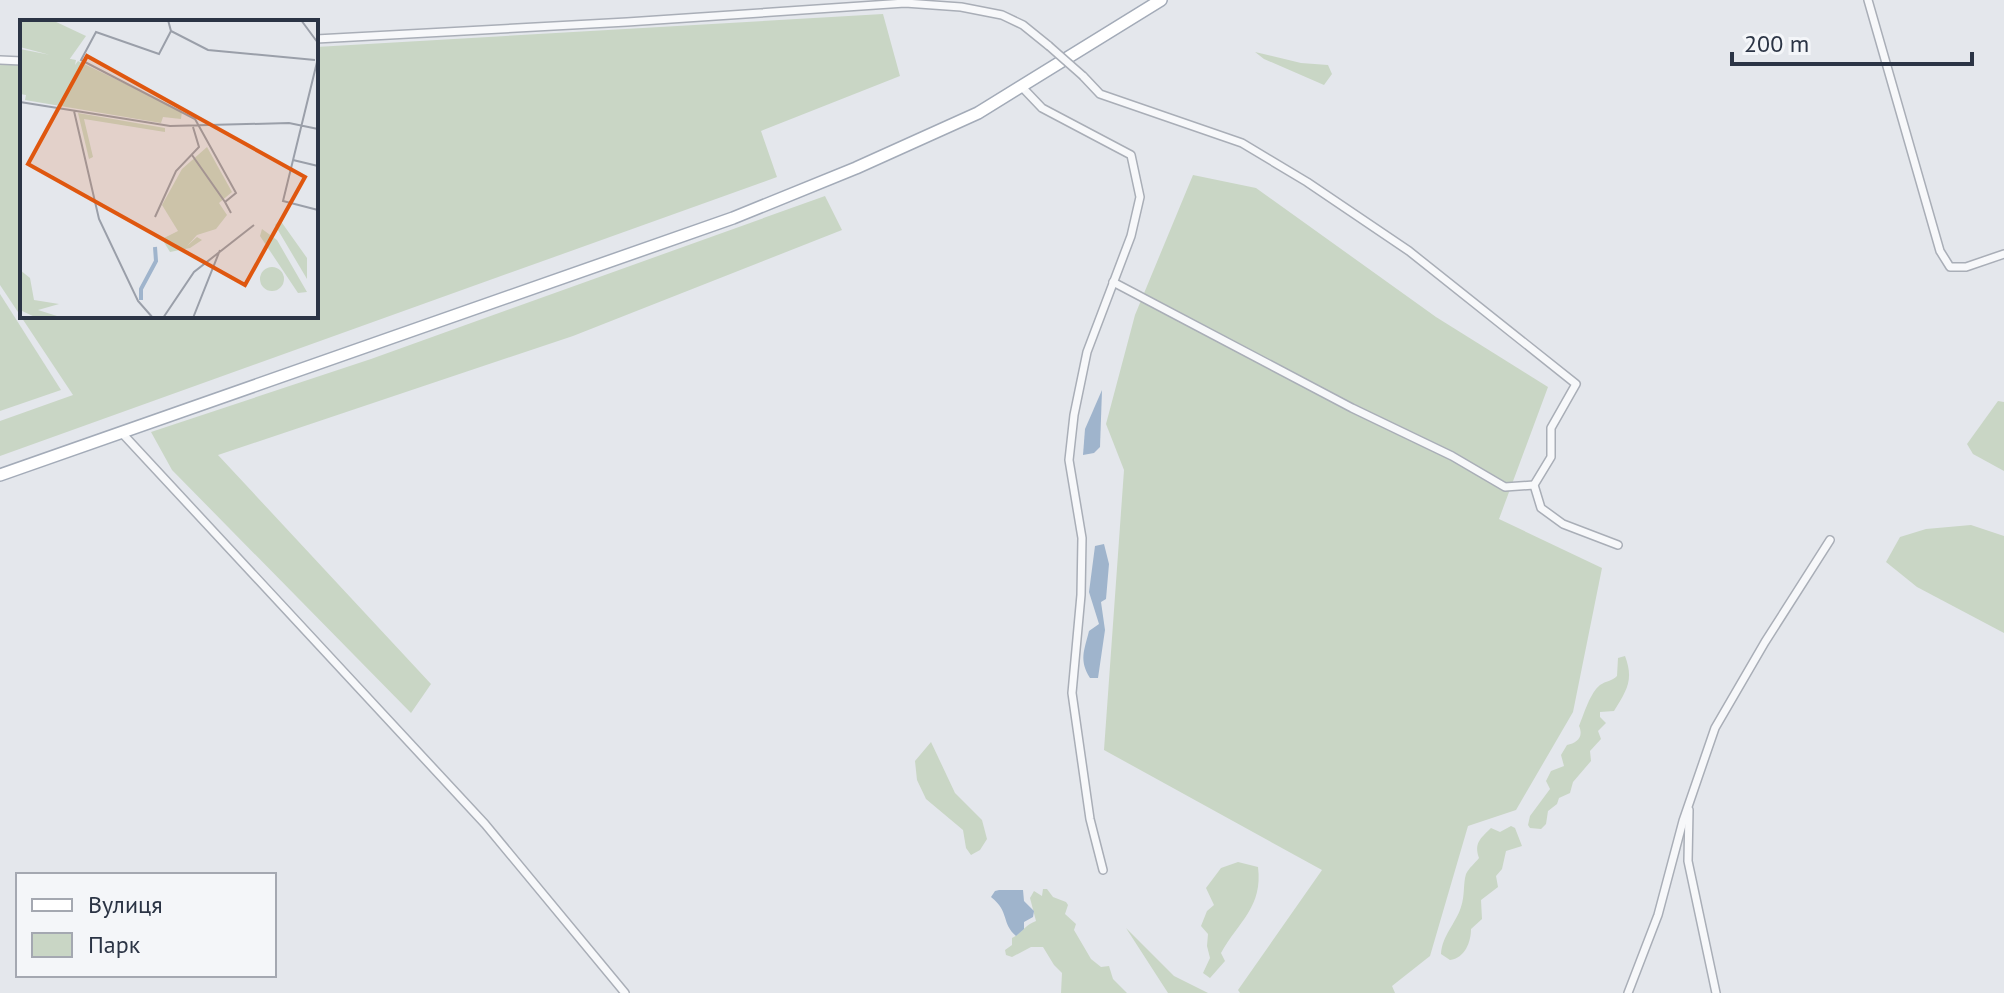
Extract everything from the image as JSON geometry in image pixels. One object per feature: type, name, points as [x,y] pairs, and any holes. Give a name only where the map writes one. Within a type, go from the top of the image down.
[{"type":"main road","points":[[0,475],[733,218],[856,168],[964,119],[1161,0]]},
{"type":"street","points":[[1868,0],[1940,251],[1950,267],[1966,267],[2004,254]]},
{"type":"street","points":[[318,39],[905,3],[961,7],[1002,15],[1023,25],[1100,94],[1242,143],[1307,182],[1409,251],[1576,384],[1551,428],[1551,457],[1534,485],[1541,508],[1563,524],[1618,545]]},
{"type":"street","points":[[0,60],[20,61]]},
{"type":"street","points":[[1021,86],[1042,108],[1131,155],[1140,197],[1131,236],[1087,352],[1074,415],[1069,460],[1082,538],[1081,595],[1072,693],[1090,819],[1103,870]]},
{"type":"street","points":[[1113,282],[1352,408],[1452,456],[1505,487],[1534,485]]},
{"type":"street","points":[[121,432],[485,824],[625,993]]},
{"type":"street","points":[[1628,993],[1658,915],[1689,803],[1715,728],[1830,540]]},
{"type":"street","points":[[1689,803],[1688,861],[1716,993]]},
{"type":"green space","points":[[883,14],[900,76],[761,131],[777,177],[0,456],[0,421],[73,395],[22,318],[318,318],[318,47]]},
{"type":"green space","points":[[1255,52],[1301,63],[1328,65],[1332,74],[1324,85],[1264,59]]},
{"type":"green space","points":[[20,64],[20,315],[0,285],[0,65]]},
{"type":"green space","points":[[1193,175],[1256,188],[1436,317],[1548,387],[1499,519],[1602,568],[1573,712],[1516,810],[1468,826],[1430,956],[1392,986],[1395,993],[1240,993],[1238,990],[1322,870],[1104,750],[1124,470],[1106,424],[1135,315]]},
{"type":"green space","points":[[825,196],[842,230],[573,336],[218,455],[431,684],[411,713],[172,470],[151,432],[371,359]]},
{"type":"green space","points":[[0,294],[61,390],[0,411]]},
{"type":"green space","points":[[1998,401],[2004,402],[2004,471],[1973,454],[1967,444]]},
{"type":"green space","points":[[1971,525],[2004,536],[2004,633],[1917,587],[1886,562],[1900,537],[1926,529]]},
{"type":"green space","points":[[1625,656],[1628,685],[1614,711],[1600,712],[1606,723],[1598,731],[1601,739],[1590,751],[1591,761],[1573,782],[1570,793],[1559,798],[1548,811],[1546,824],[1541,829],[1530,828],[1530,816],[1550,789],[1546,781],[1551,771],[1564,766],[1561,755],[1567,745],[1577,741],[1580,736],[1579,726],[1590,698],[1600,685],[1617,676],[1618,658]]},
{"type":"green space","points":[[931,742],[955,793],[982,820],[987,839],[980,850],[971,855],[966,848],[963,830],[926,799],[917,780],[915,761]]},
{"type":"green space","points":[[1511,826],[1515,828],[1522,846],[1506,851],[1502,869],[1496,876],[1498,887],[1481,900],[1482,919],[1471,929],[1463,953],[1450,960],[1441,954],[1442,947],[1461,907],[1466,874],[1479,858],[1479,842],[1491,828],[1500,832]]},
{"type":"green space","points":[[1238,862],[1258,867],[1257,893],[1248,913],[1221,953],[1225,961],[1210,978],[1203,973],[1210,958],[1208,934],[1201,926],[1207,911],[1214,905],[1206,888],[1221,868]]},
{"type":"green space","points":[[1043,889],[1066,902],[1065,914],[1076,924],[1074,930],[1091,959],[1101,967],[1109,966],[1113,979],[1127,993],[1061,993],[1062,973],[1043,947],[1031,947],[1012,957],[1006,955],[1005,950],[1012,945],[1012,938],[1036,921],[1030,898],[1034,891],[1042,896]]},
{"type":"green space","points":[[1126,928],[1174,976],[1208,993],[1168,993]]},
{"type":"water","points":[[1102,390],[1100,447],[1094,453],[1083,455],[1085,429]]},
{"type":"water","points":[[1104,544],[1109,564],[1106,599],[1101,602],[1105,630],[1098,678],[1090,678],[1084,666],[1084,650],[1089,631],[1099,624],[1089,592],[1095,546]]},
{"type":"water","points":[[999,890],[1023,890],[1024,901],[1034,911],[1033,917],[1024,922],[1024,929],[1016,936],[1008,927],[1001,908],[991,897]]}]
